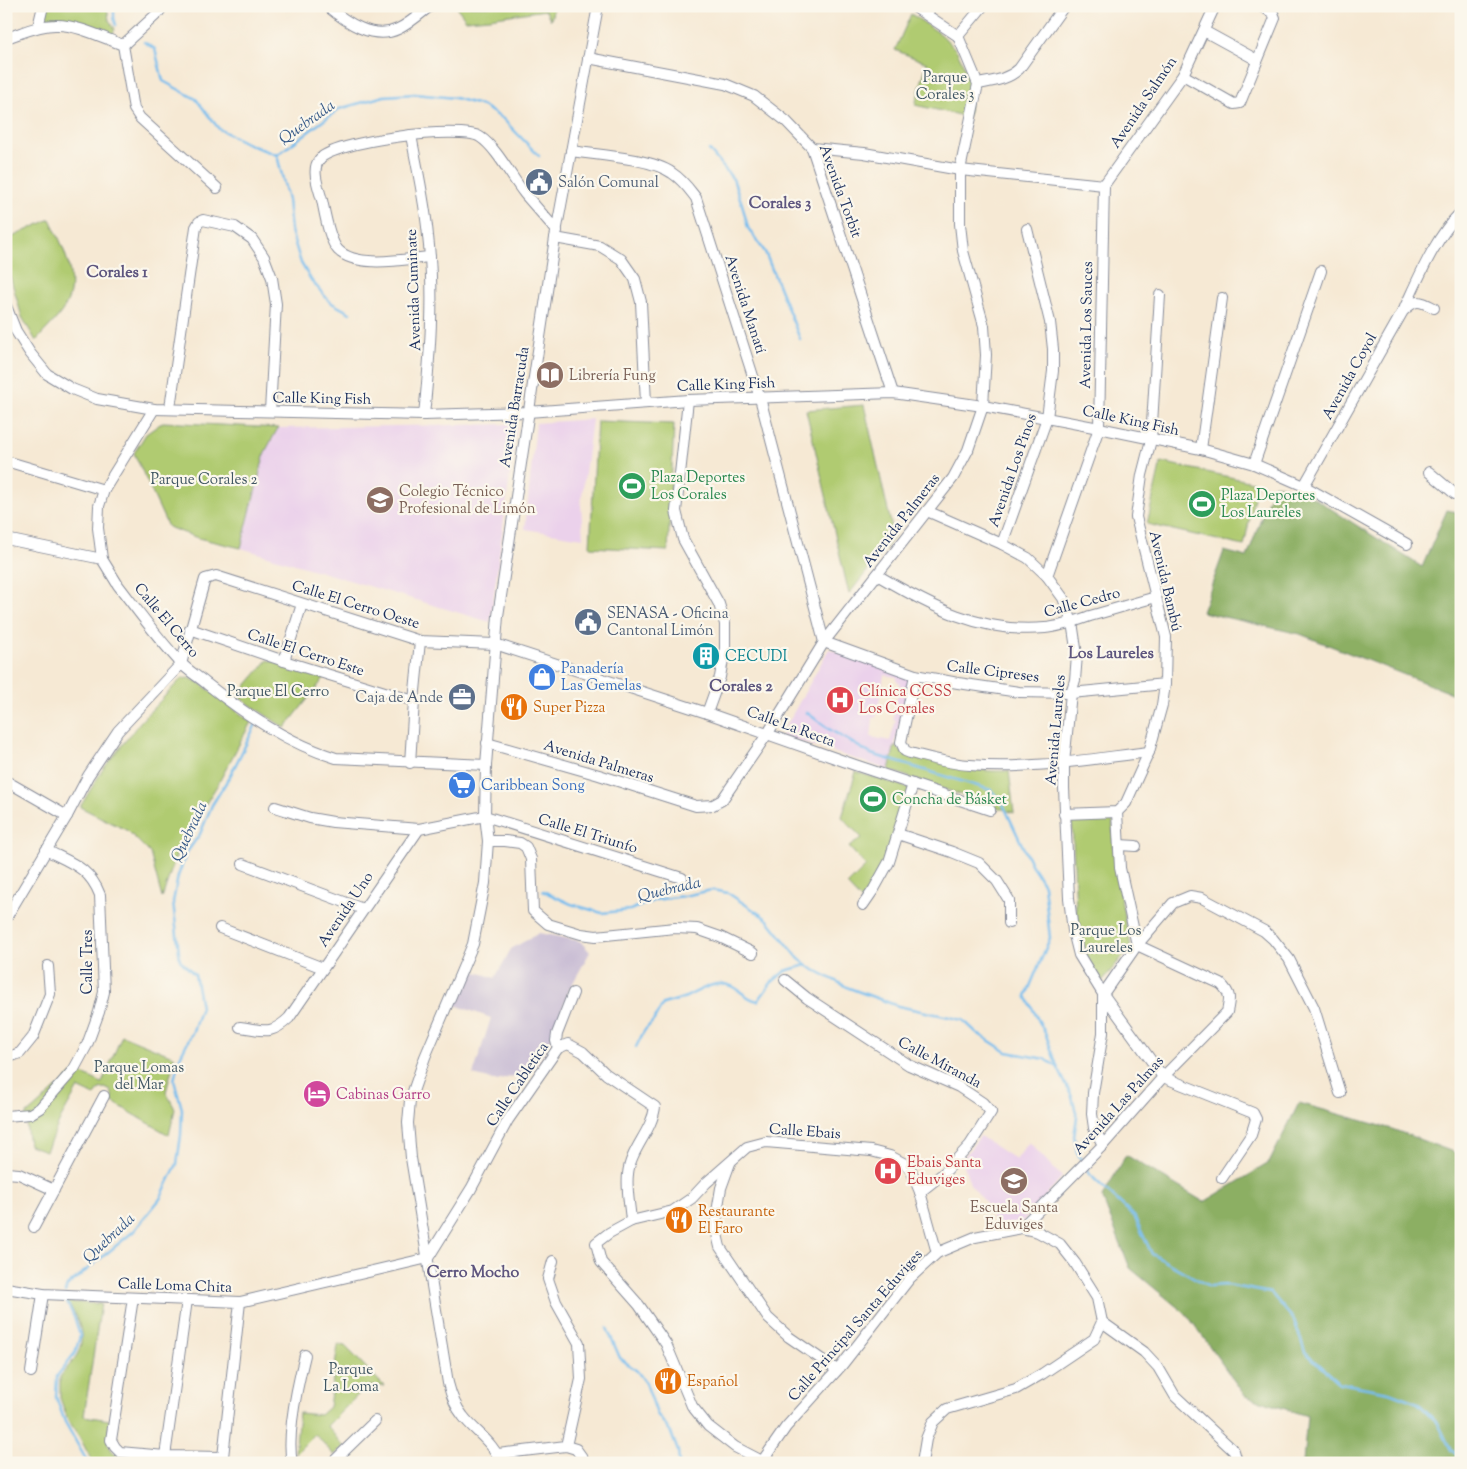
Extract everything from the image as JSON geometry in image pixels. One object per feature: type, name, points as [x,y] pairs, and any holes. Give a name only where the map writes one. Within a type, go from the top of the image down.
[{"type":"street","points":[[38,27],[43,6]]},
{"type":"street","points":[[123,45],[158,13],[163,6]]},
{"type":"street","points":[[327,6],[360,28],[372,33],[384,34],[399,29],[430,6]]},
{"type":"street","name":"Avenida Barracuda","points":[[499,1458],[462,1415],[453,1401],[448,1383],[411,1158],[408,1123],[410,1100],[425,1057],[473,944],[485,883],[488,842],[485,816],[487,743],[498,616],[556,234],[598,6]]},
{"type":"street","points":[[912,6],[958,36],[978,84],[1004,79],[1019,69],[1064,6]]},
{"type":"street","points":[[958,36],[983,6]]},
{"type":"street","name":"Avenida Salmón","points":[[1104,186],[1183,74],[1215,6]]},
{"type":"street","points":[[1183,74],[1237,104],[1240,103],[1275,18],[1273,13],[1261,6]]},
{"type":"street","points":[[6,38],[38,27],[56,24],[71,27],[123,45]]},
{"type":"street","points":[[1204,30],[1258,60]]},
{"type":"street","points":[[123,45],[134,109],[140,118],[217,188]]},
{"type":"street","name":"Avenida Torbit","points":[[588,58],[725,84],[754,96],[786,121],[812,148],[893,393]]},
{"type":"street","name":"Avenida Palmeras","points":[[487,743],[599,775],[696,806],[713,805],[722,800],[768,733],[824,642],[953,478],[968,450],[983,406],[986,355],[984,326],[963,251],[960,224],[960,170],[978,84]]},
{"type":"street","points":[[430,257],[368,262],[350,258],[337,249],[330,233],[315,171],[318,160],[325,154],[371,141],[411,135],[466,133],[480,136],[491,146],[556,234],[600,246],[621,259],[636,279],[641,302],[646,403]]},
{"type":"street","name":"Avenida Cuminate","points":[[411,135],[430,257],[431,341],[424,415]]},
{"type":"street","points":[[812,148],[864,153],[960,170],[1104,186]]},
{"type":"street","name":"Avenida Manatí","points":[[571,151],[654,165],[671,172],[686,184],[696,198],[760,398],[824,642]]},
{"type":"street","name":"Avenida Los Sauces","points":[[1047,576],[1099,428],[1104,186]]},
{"type":"street","name":"Avenida Coyol","points":[[1304,486],[1403,311],[1424,266],[1451,222],[1461,212]]},
{"type":"street","points":[[170,408],[196,227],[203,220],[235,227],[252,239],[264,258],[272,278],[276,304],[270,411]]},
{"type":"street","name":"Avenida Los Pinos","points":[[1002,544],[1047,418],[1053,371],[1053,349],[1044,292],[1034,260],[1028,229]]},
{"type":"street","points":[[1254,464],[1321,271]]},
{"type":"street","name":"Avenida Bambú","points":[[1117,812],[1126,803],[1149,752],[1162,705],[1165,684],[1166,637],[1136,517],[1142,475],[1151,440],[1160,295]]},
{"type":"street","points":[[1201,449],[1222,298]]},
{"type":"street","points":[[1403,311],[1413,302],[1420,301],[1434,308]]},
{"type":"street","name":"Calle King Fish","points":[[6,306],[16,331],[30,353],[47,374],[72,389],[97,399],[154,408],[424,415],[528,412],[688,400],[893,393],[983,406],[1099,428],[1201,449],[1254,464],[1304,486],[1407,544]]},
{"type":"street","points":[[688,400],[676,511],[683,539],[719,604],[725,624],[725,648],[720,677],[707,713]]},
{"type":"street","name":"Calle El Cerro","points":[[154,408],[104,490],[99,506],[98,528],[102,559],[118,585],[181,664],[218,693],[251,715],[282,735],[316,752],[336,758],[486,765]]},
{"type":"street","points":[[6,461],[104,490]]},
{"type":"street","points":[[1429,472],[1455,494],[1461,496]]},
{"type":"street","name":"Avenida Laureles","points":[[927,511],[1002,544],[1028,558],[1047,576],[1062,598],[1072,622],[1077,655],[1064,763],[1064,814],[1073,931],[1080,955],[1103,994],[1162,1077]]},
{"type":"street","points":[[6,540],[102,559]]},
{"type":"street","name":"Calle Cedro","points":[[876,575],[926,603],[963,618],[992,626],[1017,629],[1040,628],[1072,622],[1156,596]]},
{"type":"street","name":"Calle El Cerro Oeste","points":[[190,629],[205,579],[210,576],[216,576],[420,640],[495,644]]},
{"type":"street","points":[[284,661],[302,604]]},
{"type":"street","points":[[6,918],[88,776],[118,731],[181,664],[190,629]]},
{"type":"street","name":"Calle El Cerro Este","points":[[190,629],[284,661],[414,701]]},
{"type":"street","points":[[410,762],[420,640]]},
{"type":"street","name":"Calle Cipreses","points":[[824,642],[914,675],[1019,692],[1071,693],[1165,684]]},
{"type":"street","name":"Calle La Recta","points":[[495,644],[768,733],[990,810]]},
{"type":"street","points":[[914,675],[901,742],[905,751],[952,763],[1007,766],[1064,763],[1149,752]]},
{"type":"street","points":[[6,781],[66,816]]},
{"type":"street","points":[[863,905],[889,862],[914,784]]},
{"type":"street","points":[[275,806],[310,818],[333,822],[419,828],[485,816]]},
{"type":"street","points":[[1064,814],[1117,812],[1120,868],[1138,945]]},
{"type":"street","name":"Calle El Triunfo","points":[[485,816],[682,878]]},
{"type":"street","name":"Avenida Uno","points":[[240,1027],[271,1031],[280,1027],[289,1018],[419,828]]},
{"type":"street","points":[[898,834],[979,863],[997,881],[1009,900],[1009,923]]},
{"type":"street","points":[[488,842],[520,842],[526,847],[532,859],[533,911],[548,924],[581,934],[596,936],[675,928],[697,929],[720,937],[753,953]]},
{"type":"street","points":[[1119,845],[1136,846]]},
{"type":"street","name":"Calle Tres","points":[[6,1116],[30,1114],[40,1108],[74,1069],[87,1045],[100,1012],[104,992],[100,894],[95,881],[84,870],[46,850]]},
{"type":"street","points":[[243,864],[363,909]]},
{"type":"street","points":[[1103,1145],[1094,1128],[1092,1114],[1093,1093],[1103,1033],[1103,994],[1138,945],[1173,903],[1190,896],[1202,898],[1264,931],[1289,959],[1314,1008],[1340,1094]]},
{"type":"street","points":[[220,928],[323,968]]},
{"type":"street","name":"Avenida Las Palmas","points":[[1021,1228],[1103,1145],[1162,1077],[1227,1012],[1230,999],[1227,989],[1221,984],[1138,945]]},
{"type":"street","points":[[6,1058],[20,1053],[34,1037],[50,994],[48,966]]},
{"type":"street","name":"Calle Miranda","points":[[785,980],[807,998],[909,1065],[959,1086],[983,1103],[990,1112],[970,1145],[944,1173],[920,1192]]},
{"type":"street","points":[[558,1048],[557,1034],[573,993]]},
{"type":"street","name":"Calle Cabletica","points":[[428,1258],[471,1189],[508,1120],[558,1048],[568,1044],[583,1052],[606,1074],[655,1107],[654,1117],[637,1148],[628,1174],[631,1221]]},
{"type":"street","points":[[1162,1077],[1253,1113],[1256,1119],[1251,1135],[1222,1178]]},
{"type":"street","points":[[34,1227],[104,1096]]},
{"type":"street","name":"Calle Ebais","points":[[631,1221],[673,1211],[692,1198],[747,1147],[766,1142],[871,1151],[890,1156],[905,1164],[911,1170],[916,1178],[937,1253]]},
{"type":"street","points":[[732,1160],[721,1188],[716,1212],[716,1230],[720,1247],[768,1318],[789,1336],[837,1370]]},
{"type":"street","points":[[6,1173],[19,1174],[54,1190]]},
{"type":"street","points":[[631,1221],[609,1233],[596,1243],[601,1262],[640,1305],[654,1324],[666,1344],[692,1406],[708,1426],[735,1447],[761,1462]]},
{"type":"street","points":[[922,1463],[926,1439],[933,1422],[938,1416],[947,1409],[1016,1389],[1094,1339],[1102,1322],[1097,1298],[1075,1263],[1060,1244],[1038,1232],[1021,1228]]},
{"type":"street","name":"Calle Principal Santa Eduviges","points":[[761,1462],[786,1427],[842,1365],[910,1278],[937,1253],[974,1237],[1021,1228]]},
{"type":"street","name":"Calle Loma Chita","points":[[6,1288],[43,1294],[240,1302],[428,1258]]},
{"type":"street","points":[[553,1261],[548,1279],[556,1302],[579,1343],[580,1352],[581,1379],[566,1446]]},
{"type":"street","points":[[31,1372],[43,1294]]},
{"type":"street","points":[[133,1298],[111,1440],[114,1447],[120,1452],[166,1459],[223,1460],[240,1302]]},
{"type":"street","points":[[166,1459],[187,1300]]},
{"type":"street","points":[[1102,1322],[1144,1352],[1158,1367],[1175,1396],[1234,1451],[1236,1458],[1234,1463]]},
{"type":"street","points":[[292,1463],[291,1436],[298,1383],[305,1355]]},
{"type":"street","points":[[332,1463],[375,1421]]},
{"type":"street","points":[[499,1458],[566,1446],[576,1449],[586,1463]]},
{"type":"shaded area","points":[[592,419],[581,504],[583,538],[525,529],[536,423]]},
{"type":"shaded area","name":"Colegio Técnico Profesional de Limón","points":[[517,424],[490,622],[241,548],[265,452],[278,428]]},
{"type":"shaded area","name":"Clínica CCSS Los Corales","points":[[829,649],[910,677],[889,770],[781,735]],"holes":[[[884,675],[897,677],[897,682],[900,683],[893,719],[896,720],[890,741],[871,737],[873,718],[876,718]]]},
{"type":"shaded area","points":[[539,933],[580,941],[590,952],[569,990],[550,1042],[533,1070],[497,1081],[473,1075],[491,1018],[455,1005],[468,969],[495,978],[511,949]]},
{"type":"shaded area","name":"Escuela Santa Eduviges","points":[[980,1136],[1016,1160],[1029,1142],[1062,1177],[1023,1221],[996,1225],[985,1206],[987,1204],[970,1184],[962,1160]]},
{"type":"green space","points":[[48,6],[107,6],[109,20],[115,29],[111,37],[69,18],[44,19]]},
{"type":"green space","points":[[456,6],[554,6],[551,20],[545,10],[466,20]]},
{"type":"green space","name":"Parque Corales 3","points":[[911,14],[942,35],[957,51],[969,77],[971,94],[968,117],[915,105],[927,63],[895,50]]},
{"type":"green space","points":[[50,219],[68,263],[71,286],[64,308],[36,341],[22,317],[6,262],[6,240]]},
{"type":"green space","points":[[864,405],[894,537],[849,594],[806,410]]},
{"type":"green space","name":"Plaza Deportes Los Corales","points":[[597,421],[674,424],[668,551],[590,547]]},
{"type":"green space","name":"Parque Corales 2","points":[[163,422],[278,428],[265,452],[241,548],[198,538],[168,527],[134,453],[146,434]]},
{"type":"green space","name":"Plaza Deportes Los Laureles","points":[[1161,462],[1257,483],[1244,546],[1147,524]]},
{"type":"green space","points":[[1274,484],[1303,491],[1422,567],[1447,510],[1461,513],[1461,697],[1300,634],[1202,612],[1224,551],[1247,557]]},
{"type":"green space","name":"Parque El Cerro","points":[[268,660],[325,677],[285,728],[237,696]]},
{"type":"green space","points":[[189,678],[200,683],[251,722],[218,784],[179,847],[162,898],[150,853],[128,831],[80,807],[103,769],[141,721],[181,679]]},
{"type":"green space","points":[[895,745],[901,752],[961,769],[1009,771],[1014,813],[889,770]]},
{"type":"green space","points":[[856,772],[909,788],[885,861],[863,902],[847,885],[866,866],[849,847],[862,838],[842,817]]},
{"type":"green space","name":"Parque Los Laureles","points":[[1113,816],[1115,866],[1131,947],[1102,981],[1087,959],[1076,910],[1072,818]]},
{"type":"green space","name":"Parque Lomas del Mar","points":[[122,1035],[175,1057],[166,1092],[175,1109],[169,1135],[111,1101],[113,1098],[111,1091],[105,1088],[99,1089],[95,1096],[78,1088],[61,1118],[46,1151],[29,1145],[25,1116],[76,1071],[102,1083]]},
{"type":"green space","points":[[1299,1103],[1392,1129],[1461,1155],[1461,1463],[1303,1463],[1307,1416],[1245,1396],[1188,1316],[1130,1268],[1102,1197],[1126,1155],[1204,1202],[1269,1163]]},
{"type":"green space","points":[[67,1302],[101,1304],[84,1416],[109,1420],[108,1444],[119,1457],[162,1461],[163,1463],[93,1463],[68,1420],[60,1398],[60,1377],[77,1355],[81,1341],[78,1320]]},
{"type":"green space","name":"Parque La Loma","points":[[338,1345],[345,1346],[384,1386],[367,1386],[327,1426],[344,1447],[334,1455],[315,1434],[295,1454],[299,1413],[320,1415],[329,1407]]},
{"type":"waterway","name":"Quebrada","points":[[114,6],[116,25]]},
{"type":"waterway","name":"Quebrada","points":[[144,42],[155,49],[163,81],[196,99],[219,129],[248,144],[277,155]]},
{"type":"waterway","name":"Quebrada","points":[[277,155],[339,109],[384,96],[415,94],[455,98],[483,106],[503,119],[539,156]]},
{"type":"waterway","points":[[709,150],[733,179],[748,228],[765,252],[800,339]]},
{"type":"waterway","points":[[277,155],[288,200],[291,231],[301,263],[311,280],[330,302],[350,313]]},
{"type":"waterway","points":[[806,712],[829,729],[871,754],[991,790],[1002,802],[1031,864],[1044,885],[1050,938],[1026,996],[1046,1035],[1057,1066],[1072,1097],[1077,1117],[1074,1136],[1077,1152],[1082,1161]]},
{"type":"waterway","name":"Quebrada","points":[[65,1292],[67,1286],[134,1231],[160,1199],[177,1164],[182,1109],[174,1080],[179,1059],[193,1031],[201,1007],[195,975],[180,960],[173,902],[178,876],[187,852],[200,834],[212,805],[230,776],[256,724]]},
{"type":"waterway","name":"Quebrada","points":[[543,891],[571,904],[602,913],[630,910],[655,900],[712,890],[728,893],[767,919],[799,959],[811,968],[849,988],[898,1006],[963,1020],[977,1033],[1007,1052],[1045,1059],[1056,1066]]},
{"type":"waterway","name":"Quebrada","points":[[636,1047],[644,1031],[654,1020],[663,1004],[719,984],[731,986],[758,1001],[771,983],[785,971],[806,965]]},
{"type":"waterway","points":[[1085,1166],[1089,1174],[1134,1216],[1152,1254],[1209,1286],[1227,1285],[1271,1293],[1294,1320],[1305,1352],[1340,1383],[1389,1392],[1418,1403],[1438,1423],[1451,1450],[1461,1458]]},
{"type":"waterway","name":"Quebrada","points":[[65,1298],[75,1319],[80,1336],[75,1353],[57,1376],[56,1397],[65,1422],[88,1463]]},
{"type":"waterway","name":"Quebrada","points":[[607,1328],[620,1358],[637,1371],[646,1383],[657,1414],[671,1433],[678,1451],[679,1463]]},
{"type":"place","name":"Salón Comunal","points":[[539,182]]},
{"type":"place","name":"Librería Fung","points":[[550,375]]},
{"type":"place","name":"Plaza Deportes Los Corales","points":[[632,486]]},
{"type":"place","name":"Colegio Técnico Profesional de Limón","points":[[380,500]]},
{"type":"place","name":"Plaza Deportes Los Laureles","points":[[1202,504]]},
{"type":"place","name":"SENASA - Oficina Cantonal Limón","points":[[588,622]]},
{"type":"place","name":"CECUDI","points":[[706,656]]},
{"type":"place","name":"Panadería Las Gemelas","points":[[542,677]]},
{"type":"place","name":"Caja de Ande","points":[[462,697]]},
{"type":"place","name":"Clínica CCSS Los Corales","points":[[840,700]]},
{"type":"place","name":"Super Pizza","points":[[514,707]]},
{"type":"place","name":"Caribbean Song","points":[[462,785]]},
{"type":"place","name":"Concha de Básket","points":[[873,799]]},
{"type":"place","name":"Cabinas Garro","points":[[317,1094]]},
{"type":"place","name":"Ebais Santa Eduviges","points":[[888,1171]]},
{"type":"place","name":"Escuela Santa Eduviges","points":[[1014,1181]]},
{"type":"place","name":"Restaurante El Faro","points":[[679,1220]]},
{"type":"place","name":"Español","points":[[668,1381]]},
{"type":"district","name":"Corales 3","points":[[780,202]]},
{"type":"district","name":"Corales 1","points":[[117,271]]},
{"type":"district","name":"Los Laureles","points":[[1111,652]]},
{"type":"district","name":"Corales 2","points":[[741,685]]},
{"type":"district","name":"Cerro Mocho","points":[[473,1271]]}]
